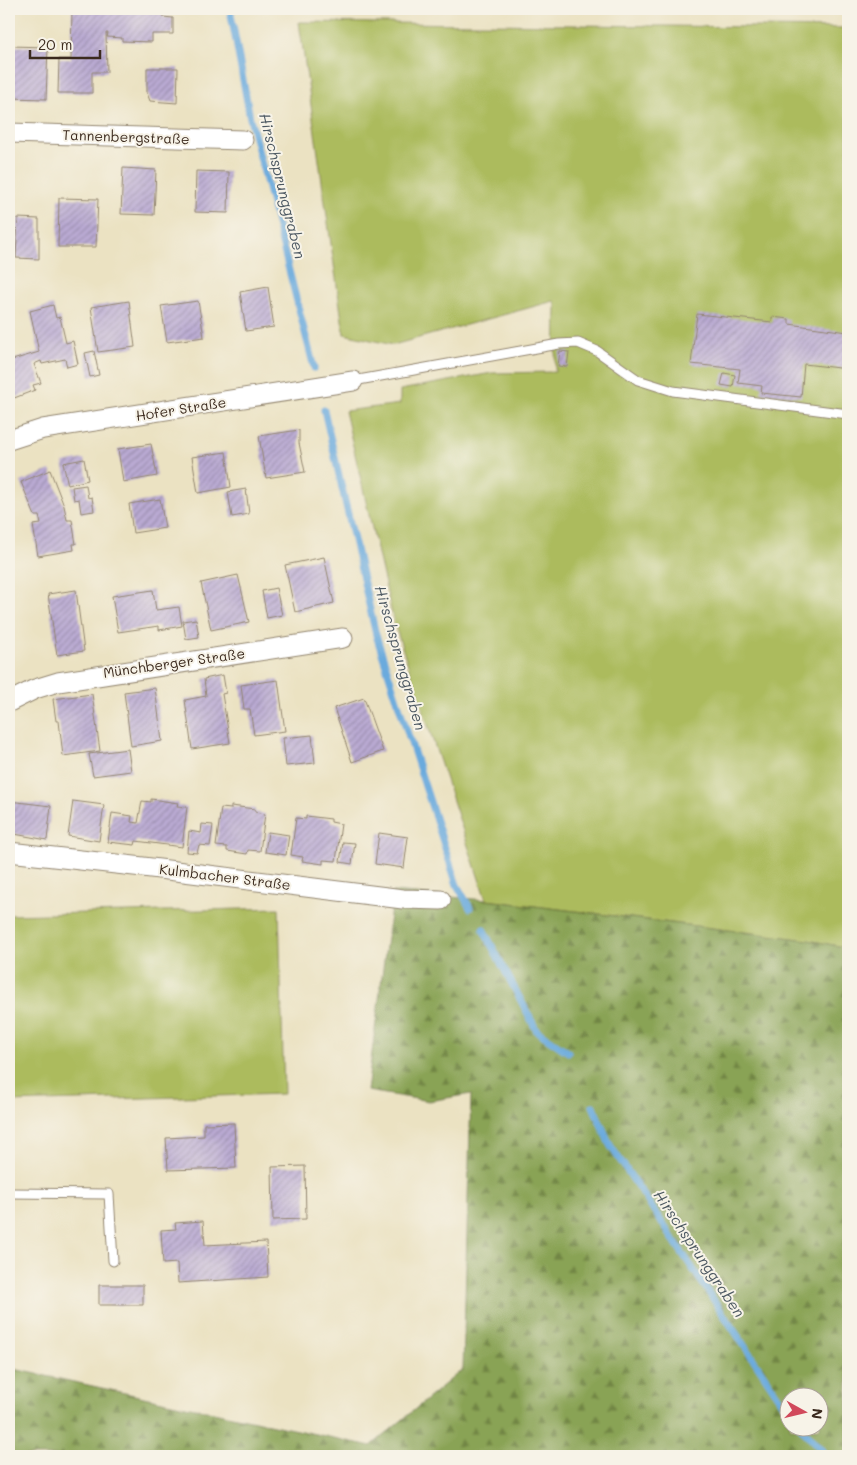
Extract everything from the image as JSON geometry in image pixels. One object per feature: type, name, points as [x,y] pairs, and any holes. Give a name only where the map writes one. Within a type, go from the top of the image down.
[{"type":"street","name":"Tannenbergstraße","points":[[9,133],[243,140]]},
{"type":"street","name":"Hofer Straße","points":[[9,440],[43,429],[354,381]]},
{"type":"street","name":"Münchberger Straße","points":[[9,702],[35,689],[58,682],[104,673],[343,638]]},
{"type":"street","name":"Kulmbacher Straße","points":[[9,852],[403,899],[441,900]]},
{"type":"lane","points":[[354,381],[578,342],[597,351],[638,380],[673,391],[848,414]]},
{"type":"lane","points":[[9,1194],[109,1194],[113,1261]]},
{"type":"green space","points":[[299,22],[848,28],[848,948],[808,940],[486,900],[394,623],[345,411],[400,404],[400,390],[492,373],[555,372],[556,305],[554,301],[393,345],[344,334]]},
{"type":"green space","points":[[393,892],[486,900],[808,940],[848,948],[848,1456],[9,1456],[9,1368],[371,1446],[463,1369],[471,1094],[429,1101],[367,1091]]},
{"type":"green space","points":[[279,908],[284,1094],[9,1102],[9,915]]},
{"type":"building","points":[[72,9],[163,9],[163,17],[173,18],[173,34],[152,34],[152,42],[122,41],[122,38],[107,37],[108,33],[106,33],[107,72],[92,72],[92,93],[58,93],[59,59],[71,59]]},
{"type":"building","points":[[9,46],[48,47],[46,99],[9,98]]},
{"type":"building","points":[[147,68],[178,68],[177,103],[150,101],[147,93]]},
{"type":"building","points":[[9,166],[14,166],[13,202],[9,202]]},
{"type":"building","points":[[123,168],[156,170],[154,215],[121,214]]},
{"type":"building","points":[[196,171],[229,172],[228,213],[195,212]]},
{"type":"building","points":[[59,198],[98,199],[96,247],[58,247]]},
{"type":"building","points":[[18,218],[39,219],[39,259],[16,258]]},
{"type":"building","points":[[268,287],[274,327],[246,331],[240,292]]},
{"type":"building","points":[[129,301],[135,347],[98,352],[91,307]]},
{"type":"building","points":[[198,301],[204,337],[167,342],[161,306]]},
{"type":"building","points":[[53,305],[56,318],[60,317],[66,343],[73,341],[78,364],[67,367],[65,359],[42,364],[41,361],[34,364],[41,383],[33,385],[35,390],[9,400],[9,361],[39,352],[30,311]]},
{"type":"building","points":[[697,314],[772,322],[772,317],[789,319],[789,324],[848,332],[848,369],[804,364],[801,397],[761,393],[762,386],[738,383],[740,369],[691,364]]},
{"type":"building","points":[[94,351],[99,375],[90,377],[85,353]]},
{"type":"building","points":[[560,351],[569,352],[567,367],[558,366]]},
{"type":"building","points":[[724,373],[735,375],[733,387],[721,385]]},
{"type":"building","points":[[299,430],[299,443],[305,472],[266,478],[259,436]]},
{"type":"building","points":[[151,444],[157,476],[123,482],[118,449]]},
{"type":"building","points":[[226,452],[231,487],[198,493],[192,457]]},
{"type":"building","points":[[84,459],[88,480],[68,485],[63,463]]},
{"type":"building","points":[[50,470],[64,506],[67,520],[72,520],[76,544],[73,544],[74,550],[38,556],[33,525],[41,524],[39,516],[35,516],[21,482]]},
{"type":"building","points":[[86,485],[88,498],[92,497],[94,511],[81,513],[79,499],[74,500],[72,487]]},
{"type":"building","points":[[246,489],[249,514],[232,517],[228,492]]},
{"type":"building","points":[[160,499],[165,528],[133,533],[129,504]]},
{"type":"building","points":[[324,557],[334,603],[295,612],[285,565]]},
{"type":"building","points":[[238,575],[249,622],[211,630],[201,583]]},
{"type":"building","points":[[276,588],[282,615],[267,618],[262,591]]},
{"type":"building","points":[[76,590],[84,651],[57,655],[48,594]]},
{"type":"building","points":[[153,590],[156,610],[179,607],[182,626],[159,630],[159,626],[118,632],[112,596]]},
{"type":"building","points":[[196,619],[199,637],[186,639],[183,621]]},
{"type":"building","points":[[223,675],[226,693],[222,694],[230,743],[192,749],[185,700],[206,696],[204,679]]},
{"type":"building","points":[[278,680],[285,731],[254,735],[250,709],[244,709],[241,685]]},
{"type":"building","points":[[155,688],[162,741],[131,746],[124,692]]},
{"type":"building","points":[[92,694],[100,751],[63,756],[59,721],[56,721],[53,699]]},
{"type":"building","points":[[364,698],[383,751],[352,762],[334,708]]},
{"type":"building","points":[[312,735],[315,763],[286,766],[283,738]]},
{"type":"building","points":[[128,749],[131,771],[93,776],[89,754]]},
{"type":"building","points":[[151,799],[178,803],[177,806],[187,807],[182,847],[136,841],[135,845],[108,842],[112,813],[132,816],[131,822],[138,823],[142,801],[151,802]]},
{"type":"building","points":[[9,801],[51,806],[47,840],[9,833]]},
{"type":"building","points":[[73,801],[104,805],[99,841],[68,836]]},
{"type":"building","points":[[231,806],[255,809],[255,812],[265,814],[260,851],[248,850],[247,854],[227,851],[227,847],[216,846],[221,808],[231,809]]},
{"type":"building","points":[[306,816],[331,819],[331,822],[341,824],[336,861],[323,860],[323,864],[302,861],[303,857],[291,855],[296,818],[306,819]]},
{"type":"building","points":[[202,824],[213,825],[210,846],[199,845],[197,853],[187,852],[189,831],[201,833]]},
{"type":"building","points":[[268,832],[289,835],[286,855],[265,852]]},
{"type":"building","points":[[379,833],[408,837],[404,868],[375,864]]},
{"type":"building","points":[[343,842],[355,843],[352,864],[340,862]]},
{"type":"building","points":[[234,1123],[236,1168],[168,1170],[166,1138],[204,1136],[204,1124]]},
{"type":"building","points":[[305,1166],[306,1219],[273,1220],[272,1167]]},
{"type":"building","points":[[203,1221],[205,1245],[266,1242],[268,1277],[178,1283],[177,1263],[163,1264],[161,1230],[176,1229],[175,1223]]},
{"type":"building","points":[[99,1285],[143,1285],[143,1305],[99,1305]]},
{"type":"waterway","name":"Hirschsprunggraben","points":[[230,9],[250,118],[314,368]]},
{"type":"waterway","name":"Hirschsprunggraben","points":[[324,410],[376,635],[457,885],[470,908]]},
{"type":"waterway","name":"Hirschsprunggraben","points":[[483,929],[537,1031],[568,1052]]},
{"type":"waterway","name":"Hirschsprunggraben","points":[[593,1106],[610,1145],[780,1399]]},
{"type":"waterway","name":"Hirschsprunggraben","points":[[810,1438],[827,1456]]}]
